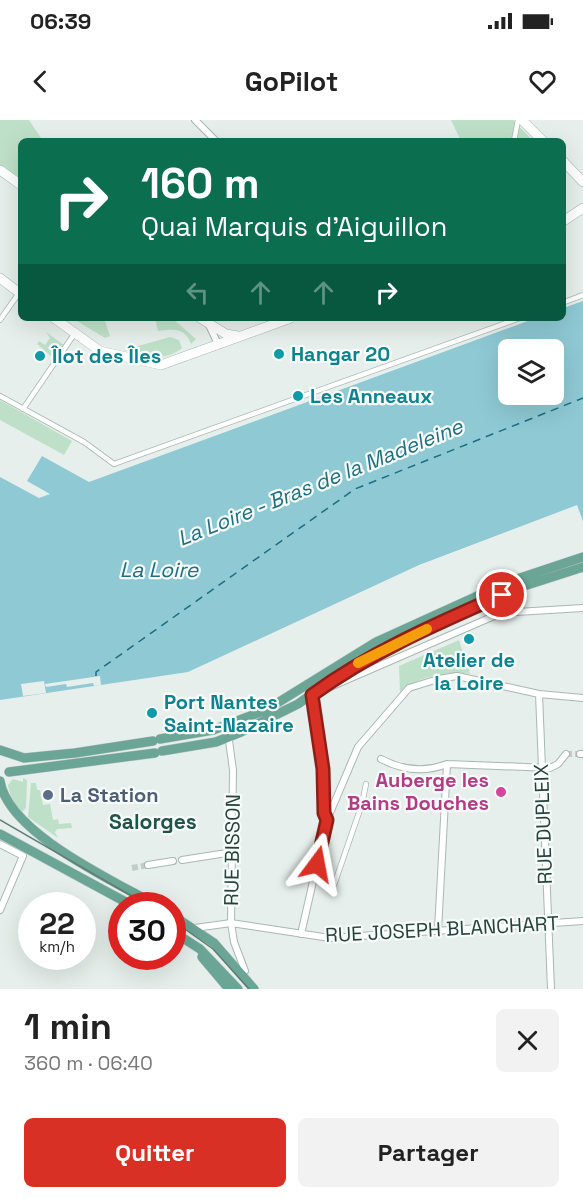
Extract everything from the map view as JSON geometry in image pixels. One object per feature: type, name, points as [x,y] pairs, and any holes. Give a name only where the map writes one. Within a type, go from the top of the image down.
[{"type":"main road","points":[[520,120],[540,138]]},
{"type":"main road","points":[[566,164],[583,182]]},
{"type":"main road","points":[[0,170],[18,183]]},
{"type":"main road","points":[[566,219],[583,208]]},
{"type":"main road","points":[[0,278],[18,292]]},
{"type":"main road","points":[[58,321],[105,353],[161,365],[283,321]]},
{"type":"main road","points":[[204,321],[226,334],[249,334]]},
{"type":"main road","points":[[4,752],[24,758],[48,756],[157,740],[227,726],[266,710],[376,642],[508,582],[583,557]]},
{"type":"main road","points":[[3,777],[211,743],[229,737],[298,704],[344,672],[386,648],[524,586],[583,567]]},
{"type":"main road","points":[[4,752],[12,762],[3,777],[4,797],[19,818],[44,838],[135,892]]},
{"type":"main road","points":[[0,838],[108,893]]},
{"type":"main road","points":[[186,923],[214,943],[245,971],[260,989]]},
{"type":"main road","points":[[186,941],[212,959],[238,989]]},
{"type":"main road","points":[[186,943],[203,958],[229,989]]},
{"type":"main road","points":[[214,943],[254,989]]},
{"type":"street","points":[[195,120],[213,138]]},
{"type":"street","points":[[515,138],[520,120]]},
{"type":"street","points":[[566,301],[583,295]]},
{"type":"street","points":[[0,320],[18,296]]},
{"type":"street","points":[[204,321],[217,342],[215,346]]},
{"type":"street","points":[[0,396],[84,442],[114,464],[512,321]]},
{"type":"street","points":[[23,409],[75,333]]},
{"type":"street","points":[[312,695],[356,678],[501,613],[583,608]]},
{"type":"street","points":[[301,934],[316,879],[327,820],[358,747],[409,688],[457,676],[539,694],[583,699]]},
{"type":"street","points":[[309,684],[323,769],[324,813],[327,820]]},
{"type":"street","name":"RUE DUPLEIX","points":[[539,694],[551,989]]},
{"type":"street","name":"RUE BISSON","points":[[227,726],[233,770],[231,923],[234,942],[245,971]]},
{"type":"street","points":[[381,759],[400,769],[434,769],[447,764],[554,767],[566,754]]},
{"type":"street","points":[[438,930],[447,764]]},
{"type":"street","points":[[329,883],[334,885],[366,784]]},
{"type":"street","points":[[0,838],[23,856],[0,910]]},
{"type":"street","points":[[182,860],[233,852]]},
{"type":"street","points":[[148,865],[173,861]]},
{"type":"street","name":"RUE JOSEPH BLANCHART","points":[[195,928],[231,923],[330,938],[583,921]]},
{"type":"green space","points":[[0,120],[29,120],[41,138],[18,138],[18,179],[0,166]]},
{"type":"green space","points":[[451,120],[513,120],[530,138],[460,138]]},
{"type":"green space","points":[[77,321],[105,321],[110,336],[105,338]]},
{"type":"green space","points":[[156,321],[175,321],[196,339],[191,344],[188,338],[178,330],[158,331]]},
{"type":"green space","points":[[46,332],[64,345],[53,358],[37,344],[39,341],[45,345],[50,338]]},
{"type":"green space","points":[[170,337],[179,340],[182,348],[169,355],[161,357],[124,350]]},
{"type":"green space","points":[[0,400],[72,441],[64,455],[0,420]]},
{"type":"green space","points":[[459,640],[463,653],[466,652],[470,674],[453,673],[433,676],[414,682],[400,692],[399,666]]},
{"type":"green space","points":[[23,778],[27,780],[26,808],[22,812],[12,803],[8,785],[13,779],[23,782]]},
{"type":"green space","points":[[31,783],[36,783],[37,790],[40,790],[43,805],[50,804],[53,820],[58,819],[59,824],[71,823],[72,828],[57,829],[55,832],[58,838],[28,817]]},
{"type":"water","name":"La Loire","points":[[583,301],[583,521],[577,505],[419,565],[188,672],[0,700],[0,477],[39,498],[50,494],[27,481],[42,456],[89,482],[528,321],[566,321],[566,307]]},
{"type":"pier","points":[[100,676],[101,685],[94,686],[93,683],[46,687],[45,684]]},
{"type":"pier","points":[[44,681],[46,693],[23,696],[21,684]]},
{"type":"ferry route","points":[[96,676],[96,672],[355,489],[583,398]]},
{"type":"tunnel","points":[[566,754],[580,754]]},
{"type":"tunnel","points":[[132,868],[148,865]]},
{"type":"tram line","points":[[0,820],[125,892]]},
{"type":"tram line","points":[[186,930],[213,949],[249,989]]},
{"type":"slow traffic","points":[[358,663],[427,629]]},
{"type":"place","name":"Hangar 20","points":[[279,354]]},
{"type":"place","name":"Îlot des Îles","points":[[40,356]]},
{"type":"place","name":"Les Anneaux","points":[[298,396]]},
{"type":"place","name":"Atelier de la Loire","points":[[469,639]]},
{"type":"place","name":"Port Nantes Saint-Nazaire","points":[[152,713]]},
{"type":"place","name":"Auberge les Bains Douches","points":[[501,792]]},
{"type":"place","name":"La Station","points":[[48,795]]},
{"type":"district","name":"Salorges","points":[[153,821]]},
{"type":"route","points":[[317,864],[327,820],[324,813],[323,769],[312,695],[370,656],[502,595]]},
{"type":"water label","name":"La Loire - Bras de la Madeleine","points":[[320,482]]}]
